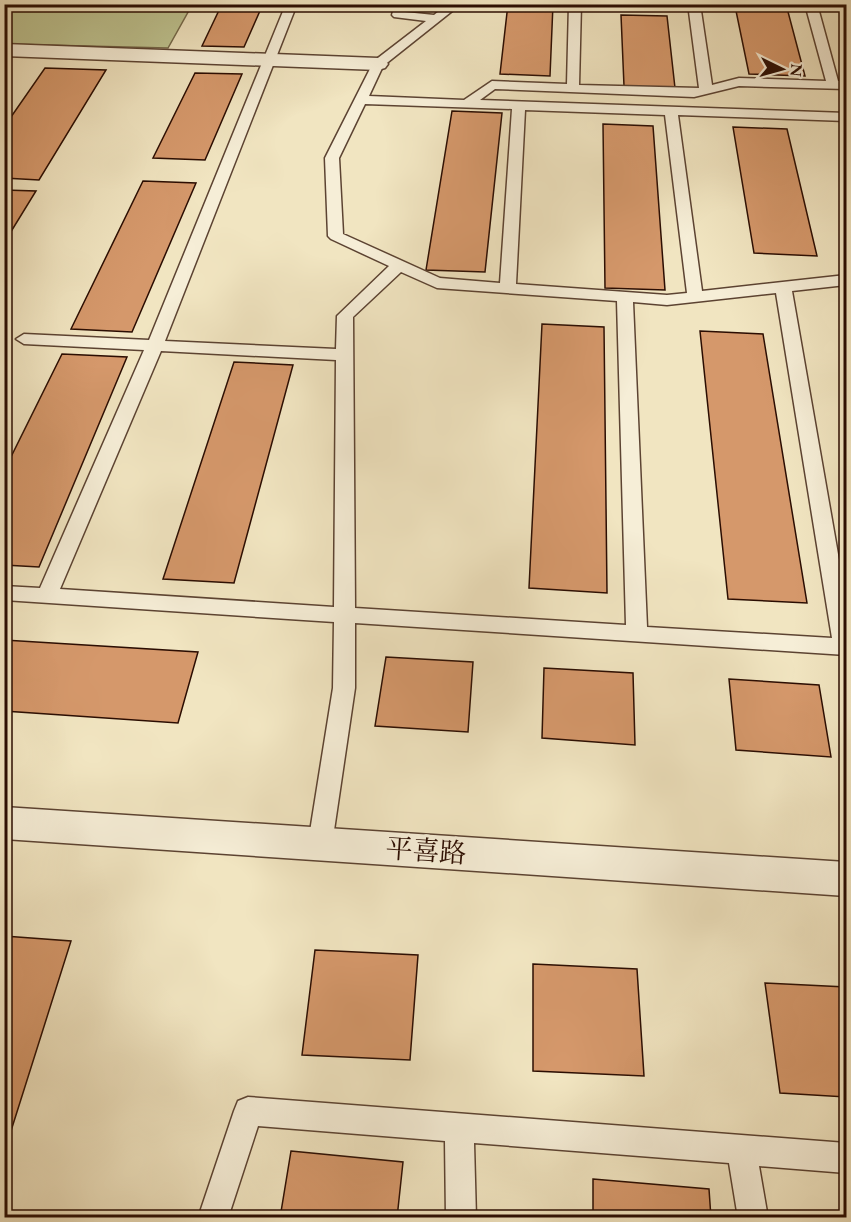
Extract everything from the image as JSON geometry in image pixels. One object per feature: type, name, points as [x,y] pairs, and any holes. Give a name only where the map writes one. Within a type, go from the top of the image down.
[{"type":"street","points":[[4,50],[378,64]]},
{"type":"street","name":"平喜路","points":[[4,823],[846,879]]},
{"type":"lane","points":[[47,596],[155,345],[292,4]]},
{"type":"lane","points":[[401,4],[398,15],[437,19]]},
{"type":"lane","points":[[456,4],[378,64],[332,158],[336,236],[437,283],[667,300],[846,280]]},
{"type":"lane","points":[[573,88],[575,4]]},
{"type":"lane","points":[[694,4],[706,89]]},
{"type":"lane","points":[[467,104],[492,85],[694,93],[739,82],[840,85],[811,4]]},
{"type":"lane","points":[[360,100],[846,117]]},
{"type":"lane","points":[[507,288],[519,106]]},
{"type":"lane","points":[[671,111],[695,297]]},
{"type":"lane","points":[[320,844],[344,688],[345,316],[399,265]]},
{"type":"lane","points":[[4,593],[845,647],[783,287]]},
{"type":"lane","points":[[625,297],[637,634]]},
{"type":"lane","points":[[24,339],[345,355]]},
{"type":"lane","points":[[213,1218],[248,1111],[846,1158]]},
{"type":"lane","points":[[459,1127],[461,1218]]},
{"type":"lane","points":[[742,1150],[753,1218]]},
{"type":"green space","points":[[5,4],[192,5],[168,48],[5,44]]},
{"type":"building","points":[[222,4],[263,4],[244,47],[202,46]]},
{"type":"building","points":[[508,4],[553,4],[550,76],[500,74]]},
{"type":"building","points":[[620,4],[667,4],[667,8],[620,7]]},
{"type":"building","points":[[735,6],[787,8],[805,76],[749,74]]},
{"type":"building","points":[[621,15],[667,16],[675,88],[624,86]]},
{"type":"building","points":[[45,68],[106,70],[39,180],[4,178],[4,127]]},
{"type":"building","points":[[195,73],[242,74],[205,160],[153,158]]},
{"type":"building","points":[[452,111],[502,113],[485,272],[426,270]]},
{"type":"building","points":[[603,124],[653,126],[665,290],[605,288]]},
{"type":"building","points":[[733,127],[787,129],[817,256],[754,253]]},
{"type":"building","points":[[143,181],[196,183],[132,332],[71,329]]},
{"type":"building","points":[[4,190],[36,191],[4,243]]},
{"type":"building","points":[[542,324],[604,327],[607,593],[529,588]]},
{"type":"building","points":[[700,331],[763,334],[807,603],[728,599]]},
{"type":"building","points":[[62,354],[127,357],[39,567],[4,565],[4,471]]},
{"type":"building","points":[[234,362],[293,365],[234,583],[163,579]]},
{"type":"building","points":[[4,640],[198,652],[178,723],[4,711]]},
{"type":"building","points":[[386,657],[473,662],[468,732],[375,726]]},
{"type":"building","points":[[544,668],[633,673],[635,745],[542,738]]},
{"type":"building","points":[[729,679],[819,685],[831,757],[736,750]]},
{"type":"building","points":[[4,936],[71,941],[4,1153]]},
{"type":"building","points":[[315,950],[418,955],[410,1060],[302,1055]]},
{"type":"building","points":[[533,964],[637,969],[644,1076],[533,1071]]},
{"type":"building","points":[[765,983],[846,987],[846,1097],[780,1093]]},
{"type":"building","points":[[291,1151],[403,1162],[397,1218],[280,1218]]},
{"type":"building","points":[[593,1179],[709,1189],[711,1218],[593,1218]]}]
